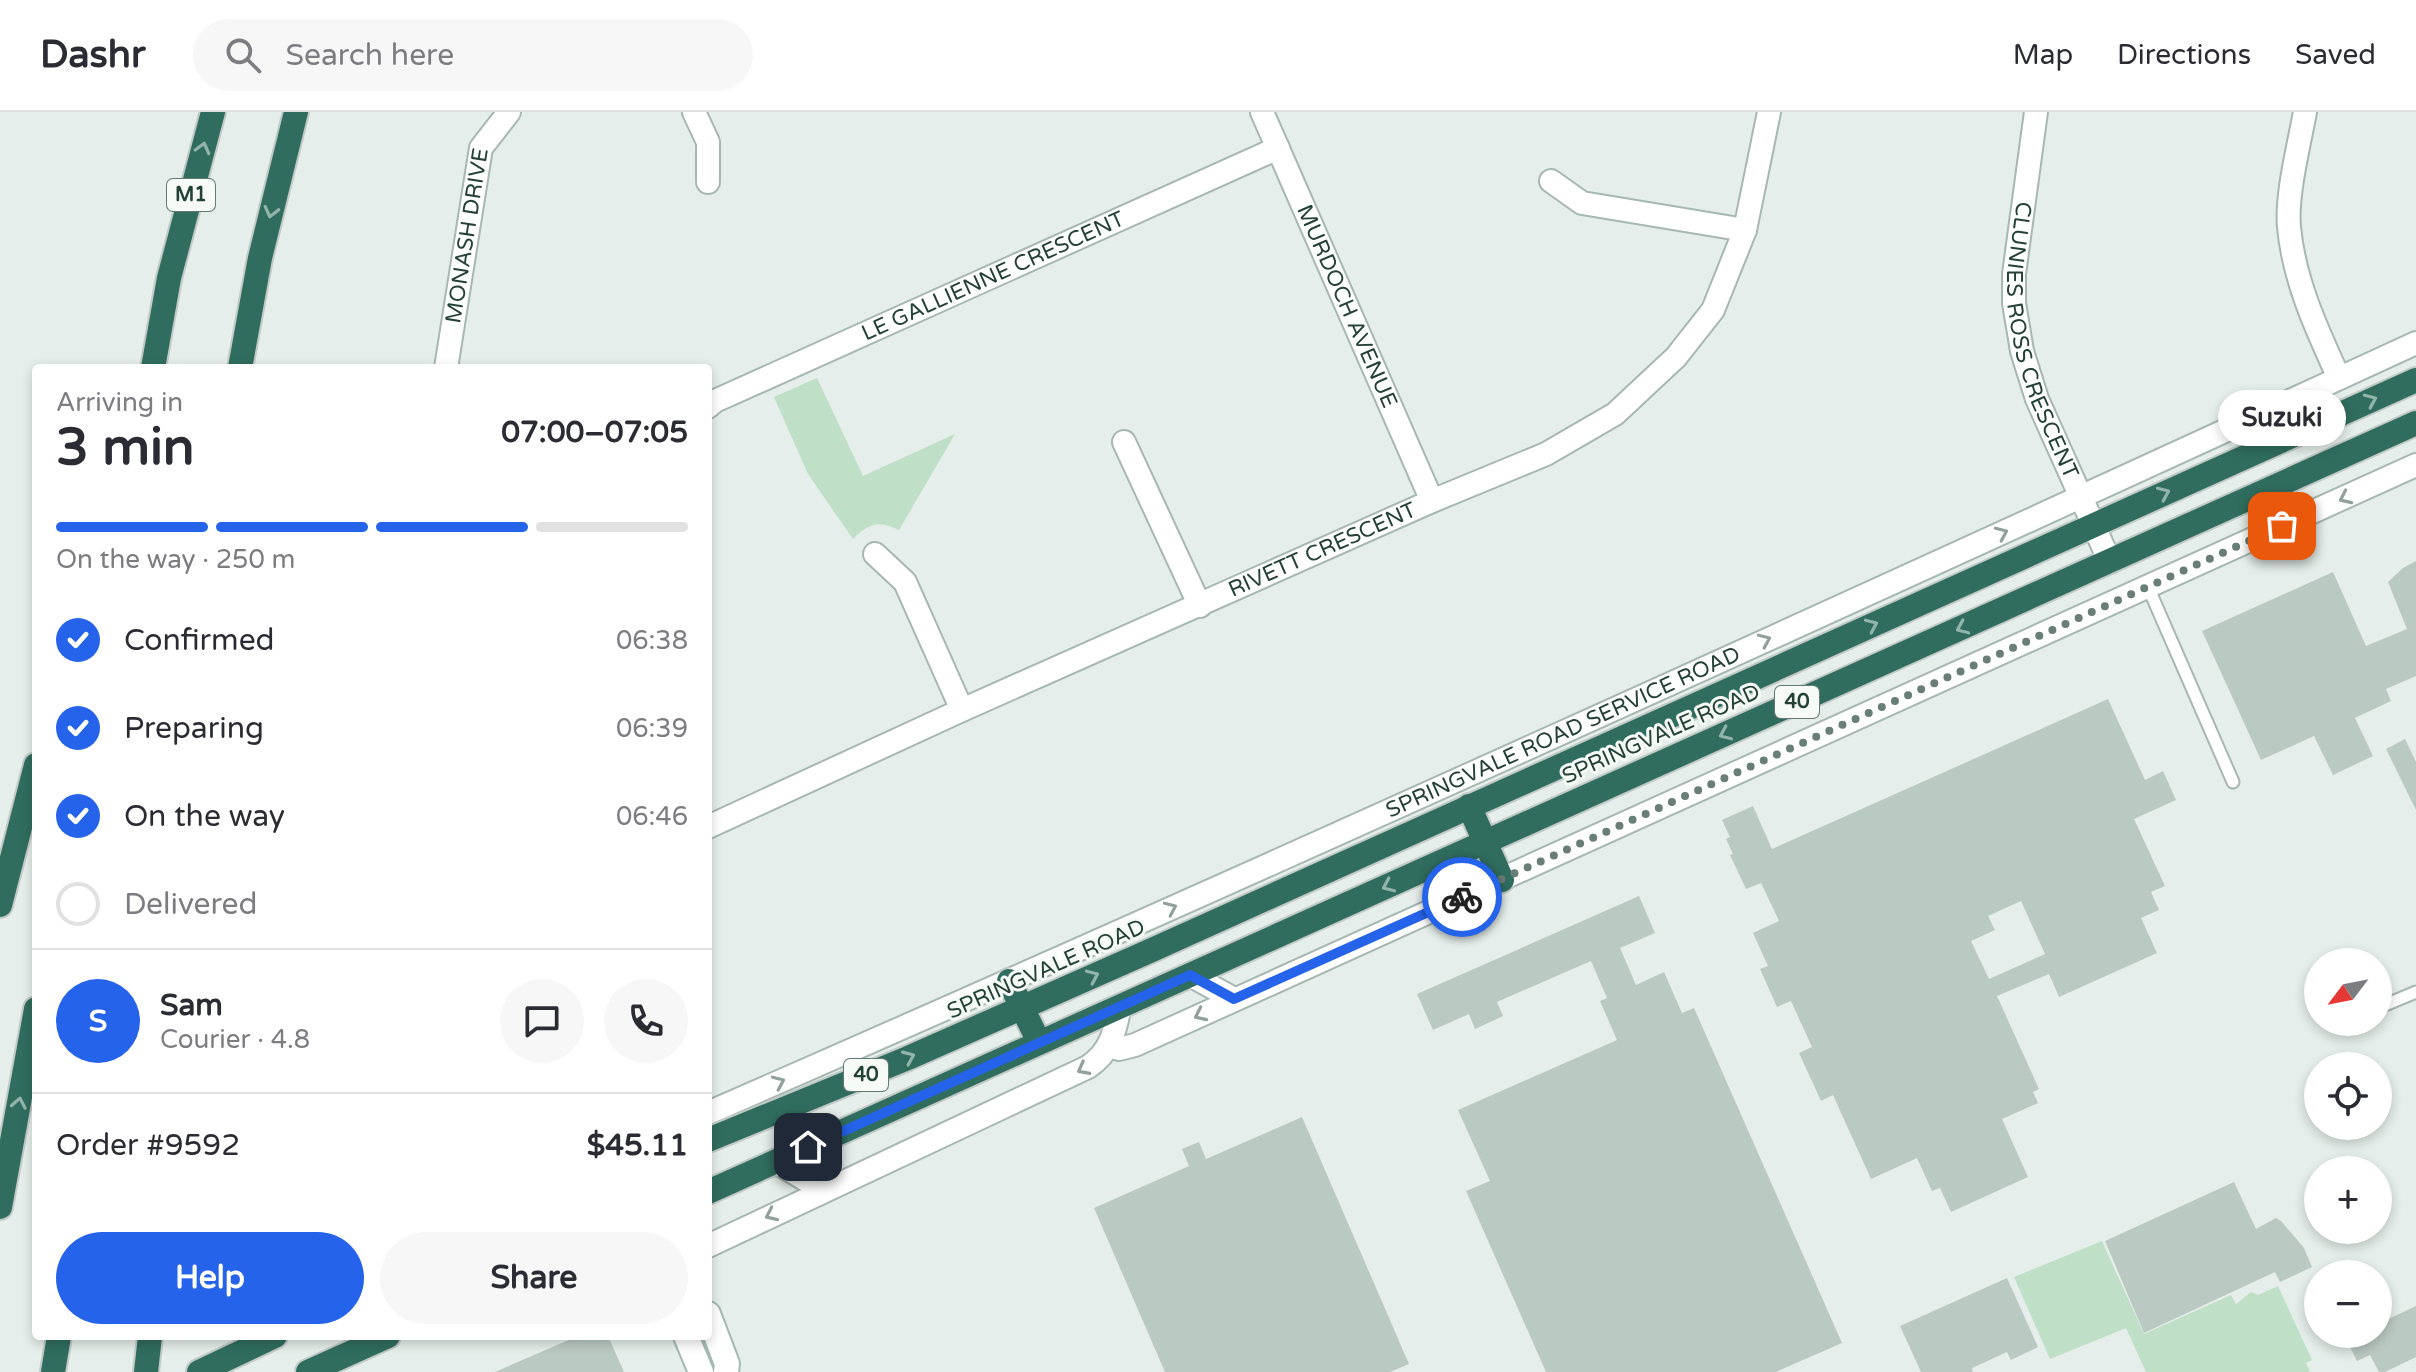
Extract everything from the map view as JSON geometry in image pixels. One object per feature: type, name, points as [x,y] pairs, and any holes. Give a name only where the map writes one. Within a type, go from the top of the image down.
[{"type":"highway","name":"M1","points":[[154,364],[169,278],[213,112]]},
{"type":"highway","points":[[241,364],[260,258],[296,112]]},
{"type":"highway","points":[[251,364],[260,258]]},
{"type":"highway","points":[[144,364],[169,278]]},
{"type":"highway","name":"SPRINGVALE ROAD","points":[[712,1138],[908,1058],[2416,380]]},
{"type":"highway","name":"SPRINGVALE ROAD","points":[[712,1190],[2416,423]]},
{"type":"highway","points":[[0,905],[32,781]]},
{"type":"highway","points":[[1469,806],[1502,880]]},
{"type":"highway","points":[[1009,981],[1039,1042]]},
{"type":"highway","points":[[0,1207],[32,1031]]},
{"type":"highway","points":[[53,1372],[58,1340]]},
{"type":"highway","points":[[146,1372],[150,1340]]},
{"type":"highway","points":[[199,1372],[259,1340]]},
{"type":"highway","points":[[308,1372],[379,1340]]},
{"type":"street","name":"MONASH DRIVE","points":[[447,364],[481,148],[509,112]]},
{"type":"street","points":[[694,112],[708,142],[708,182]]},
{"type":"street","name":"MURDOCH AVENUE","points":[[1262,112],[1432,501]]},
{"type":"street","name":"RIVETT CRESCENT","points":[[712,825],[962,710],[1432,501],[1546,454],[1615,414],[1676,357],[1713,310],[1745,230],[1769,112]]},
{"type":"street","name":"CLUNIES ROSS CRESCENT","points":[[2036,112],[2014,274],[2014,303],[2022,351],[2037,399],[2110,562]]},
{"type":"street","points":[[2305,112],[2293,174],[2288,225],[2307,305],[2339,378]]},
{"type":"street","name":"LE GALLIENNE CRESCENT","points":[[712,405],[1278,148]]},
{"type":"street","points":[[1551,181],[1582,203],[1745,230]]},
{"type":"street","name":"SPRINGVALE ROAD SERVICE ROAD","points":[[712,1111],[1608,711],[2416,343]]},
{"type":"street","points":[[1124,442],[1200,606]]},
{"type":"street","points":[[1109,1046],[1119,1049],[1135,1045],[2416,465]]},
{"type":"street","points":[[875,554],[905,582],[962,710]]},
{"type":"street","name":"SPRINGVALE ROAD","points":[[1608,711],[1620,739]]},
{"type":"street","points":[[1190,975],[1234,999]]},
{"type":"street","points":[[712,1244],[1088,1067],[1098,1061],[1109,1046],[1120,1006]]},
{"type":"street","points":[[776,1162],[823,1190]]},
{"type":"street","points":[[712,1325],[727,1364],[726,1372]]},
{"type":"street","points":[[688,1340],[701,1372]]},
{"type":"lane","points":[[2148,587],[2233,782]]},
{"type":"lane","points":[[2392,1002],[2416,992]]},
{"type":"green space","points":[[817,378],[863,476],[955,434],[899,530],[874,525],[853,539],[808,474],[774,397]]},
{"type":"green space","points":[[2102,1241],[2144,1334],[2231,1295],[2236,1304],[2251,1292],[2258,1295],[2278,1286],[2312,1360],[2306,1363],[2310,1372],[2146,1372],[2126,1328],[2050,1359],[2014,1277]]},
{"type":"building","points":[[2416,561],[2416,676],[2386,689],[2391,701],[2355,718],[2373,756],[2333,775],[2314,736],[2261,760],[2202,631],[2333,572],[2366,646],[2407,629],[2388,582]]},
{"type":"building","points":[[2108,699],[2145,780],[2163,771],[2176,800],[2134,819],[2165,886],[2151,892],[2159,910],[2141,918],[2157,953],[2059,997],[2049,974],[1997,996],[2039,1089],[2033,1092],[2038,1103],[2002,1119],[2028,1177],[1951,1212],[1940,1188],[1932,1191],[1917,1158],[1871,1179],[1833,1095],[1821,1101],[1799,1053],[1812,1047],[1791,1001],[1777,1007],[1760,969],[1768,966],[1753,933],[1779,921],[1761,883],[1746,889],[1730,855],[1733,854],[1726,839],[1730,837],[1722,820],[1753,806],[1772,849]],"holes":[[[2021,901],[2045,954],[1989,979],[1971,941],[1995,930],[1988,916]]]},
{"type":"building","points":[[2405,739],[2416,762],[2416,810],[2386,749]]},
{"type":"building","points":[[1639,896],[1655,933],[1620,948],[1636,985],[1664,972],[1682,1013],[1694,1008],[1842,1343],[1776,1372],[1546,1372],[1466,1191],[1490,1181],[1458,1110],[1617,1040],[1600,1001],[1607,998],[1591,961],[1497,1002],[1503,1016],[1475,1029],[1469,1014],[1433,1030],[1417,994]]},
{"type":"building","points":[[1302,1117],[1409,1364],[1390,1372],[1165,1372],[1094,1208],[1189,1166],[1182,1149],[1199,1142],[1206,1159]]},
{"type":"building","points":[[2234,1182],[2256,1229],[2276,1218],[2304,1248],[2309,1260],[2304,1260],[2304,1271],[2280,1282],[2275,1272],[2144,1333],[2105,1241]]},
{"type":"building","points":[[2007,1278],[2038,1347],[2011,1360],[2007,1352],[1972,1368],[1973,1372],[1921,1372],[1900,1326]]},
{"type":"building","points":[[2416,1306],[2416,1357],[2379,1372],[2370,1355],[2357,1361],[2350,1348],[2392,1348],[2392,1317]]},
{"type":"building","points":[[569,1340],[610,1340],[624,1372],[495,1372]]},
{"type":"way so far","points":[[1462,897],[2282,526]]},
{"type":"place","name":"Suzuki","points":[[2282,526]]},
{"type":"route","points":[[808,1147],[1190,975],[1234,999],[1462,897]]}]
